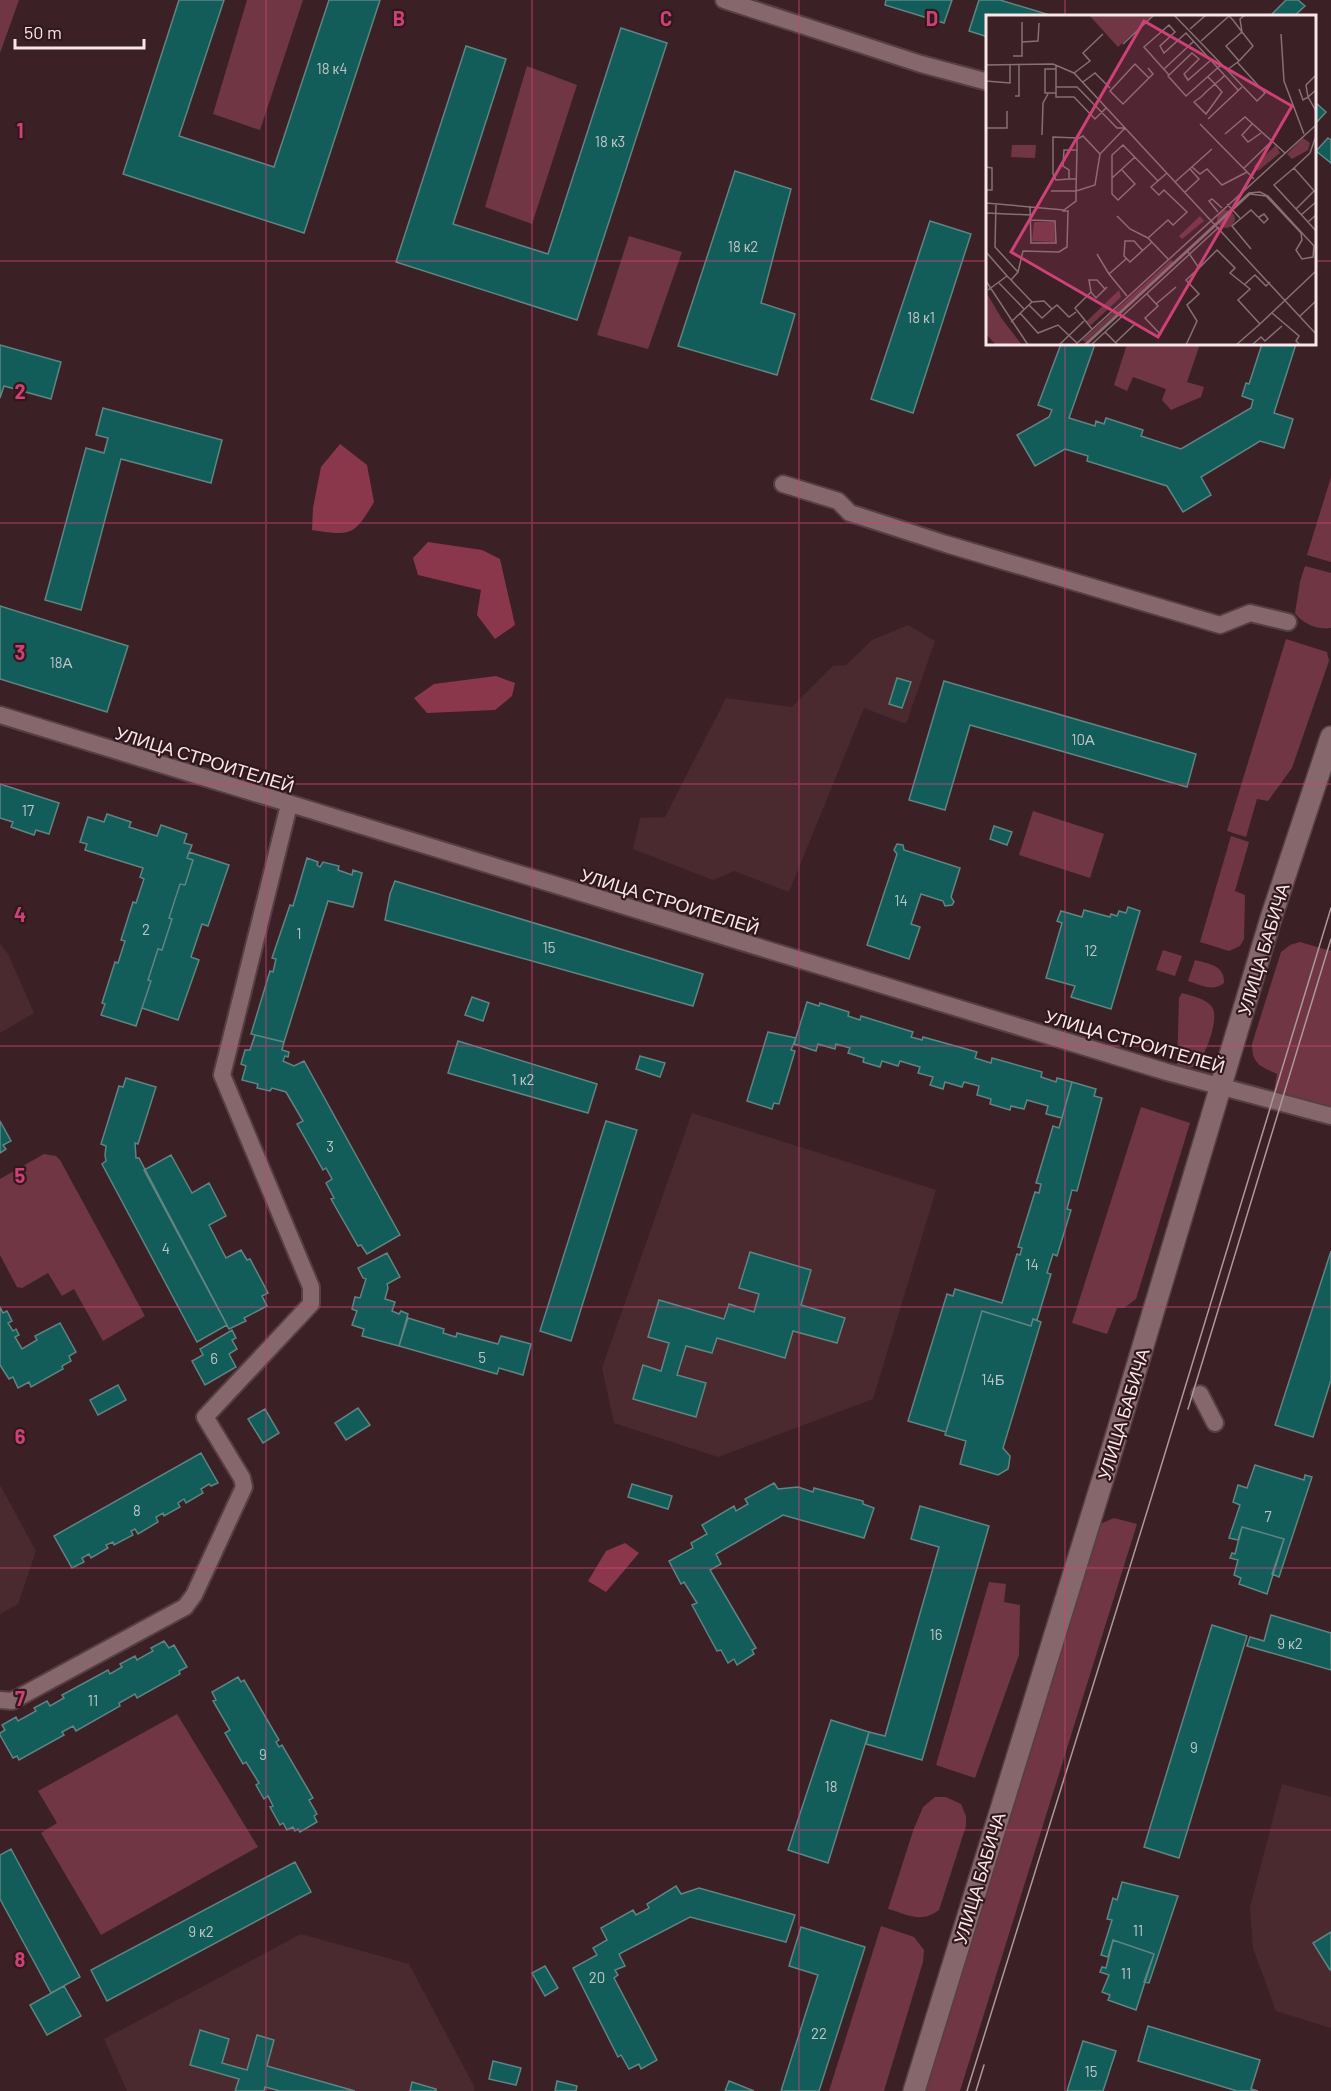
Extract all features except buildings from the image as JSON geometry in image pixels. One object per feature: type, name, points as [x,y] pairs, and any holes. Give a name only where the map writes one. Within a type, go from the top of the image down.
[{"type":"street","points":[[724,0],[921,64],[986,82]]},
{"type":"street","points":[[783,484],[838,501],[850,513],[946,544],[1220,625],[1250,613],[1288,622]]},
{"type":"street","name":"УЛИЦА СТРОИТЕЛЕЙ","points":[[0,715],[942,1005],[1221,1087],[1331,1116]]},
{"type":"street","name":"УЛИЦА БАБИЧА","points":[[914,2091],[1114,1443],[1271,918],[1331,737]]},
{"type":"street","points":[[0,1700],[12,1701],[185,1608],[194,1594],[244,1487],[242,1478],[205,1417],[311,1304],[311,1287],[222,1075],[289,805]]},
{"type":"street","points":[[1200,1394],[1215,1423]]},
{"type":"shaded area","points":[[0,0],[19,0],[0,53]]},
{"type":"shaded area","points":[[247,0],[303,0],[260,130],[213,114]]},
{"type":"shaded area","points":[[527,66],[577,85],[532,224],[485,207]]},
{"type":"shaded area","points":[[629,236],[682,252],[648,349],[597,335]]},
{"type":"shaded area","points":[[1127,345],[1200,345],[1187,382],[1204,387],[1201,397],[1171,410],[1162,400],[1166,389],[1133,377],[1127,391],[1114,385]]},
{"type":"shaded area","points":[[340,444],[367,465],[374,502],[361,522],[350,531],[335,533],[312,530],[313,508],[321,467]]},
{"type":"shaded area","points":[[1331,477],[1331,562],[1307,555]]},
{"type":"shaded area","points":[[428,542],[482,550],[500,559],[515,625],[495,639],[477,615],[481,590],[418,575],[413,558]]},
{"type":"shaded area","points":[[1305,566],[1331,573],[1331,628],[1311,625],[1295,613]]},
{"type":"shaded area","points":[[908,625],[935,641],[906,724],[864,708],[789,892],[734,871],[713,880],[633,849],[640,818],[665,817],[726,698],[792,707],[833,666],[846,665],[872,640]]},
{"type":"shaded area","points":[[1286,639],[1327,652],[1329,661],[1292,768],[1268,801],[1257,799],[1246,837],[1227,831]]},
{"type":"shaded area","points":[[496,676],[515,683],[512,696],[495,710],[427,713],[414,698],[434,684]]},
{"type":"shaded area","points":[[1033,811],[1104,834],[1090,878],[1019,855]]},
{"type":"shaded area","points":[[1231,836],[1249,842],[1235,891],[1245,895],[1244,939],[1240,946],[1229,951],[1200,942]]},
{"type":"shaded area","points":[[1300,942],[1331,951],[1331,1108],[1274,1091],[1277,1074],[1259,1064],[1252,1051],[1252,1044],[1281,952],[1290,945]]},
{"type":"shaded area","points":[[0,944],[8,954],[34,1013],[0,1033]]},
{"type":"shaded area","points":[[1163,950],[1182,956],[1175,976],[1156,970]]},
{"type":"shaded area","points":[[1195,960],[1211,964],[1219,969],[1224,977],[1224,983],[1211,987],[1188,981]]},
{"type":"shaded area","points":[[1182,993],[1206,1001],[1214,1012],[1213,1028],[1200,1061],[1185,1069],[1177,1068],[1179,998]]},
{"type":"shaded area","points":[[1141,1107],[1190,1123],[1136,1299],[1124,1308],[1117,1308],[1107,1334],[1072,1323]]},
{"type":"shaded area","points":[[692,1113],[936,1190],[873,1399],[718,1457],[614,1423],[602,1368]]},
{"type":"shaded area","points":[[44,1154],[56,1156],[60,1160],[145,1316],[103,1341],[74,1289],[62,1296],[48,1273],[22,1288],[17,1287],[0,1255],[0,1179]]},
{"type":"shaded area","points":[[0,1485],[36,1551],[18,1604],[0,1614]]},
{"type":"shaded area","points":[[1114,1518],[1137,1524],[960,2091],[924,2091],[1100,1524]]},
{"type":"shaded area","points":[[625,1543],[639,1553],[606,1592],[588,1581],[606,1551]]},
{"type":"shaded area","points":[[989,1582],[1006,1584],[1004,1602],[1020,1605],[1019,1655],[975,1778],[936,1765]]},
{"type":"shaded area","points":[[177,1714],[258,1847],[101,1935],[41,1833],[57,1823],[38,1791]]},
{"type":"shaded area","points":[[1282,1784],[1331,1797],[1331,2028],[1276,2011],[1253,1948],[1250,1907]]},
{"type":"shaded area","points":[[935,1797],[946,1797],[961,1804],[966,1816],[966,1826],[939,1910],[926,1916],[914,1917],[888,1909],[923,1807]]},
{"type":"shaded area","points":[[881,1926],[914,1937],[924,1950],[923,1962],[884,2091],[829,2091]]},
{"type":"shaded area","points":[[301,1934],[409,1964],[475,2088],[474,2091],[127,2091],[104,2039]]},
{"type":"tram line","points":[[967,2091],[1331,908]]},
{"type":"tram line","points":[[1188,1409],[1331,939]]},
{"type":"tram line","points":[[976,2091],[984,2065]]}]
